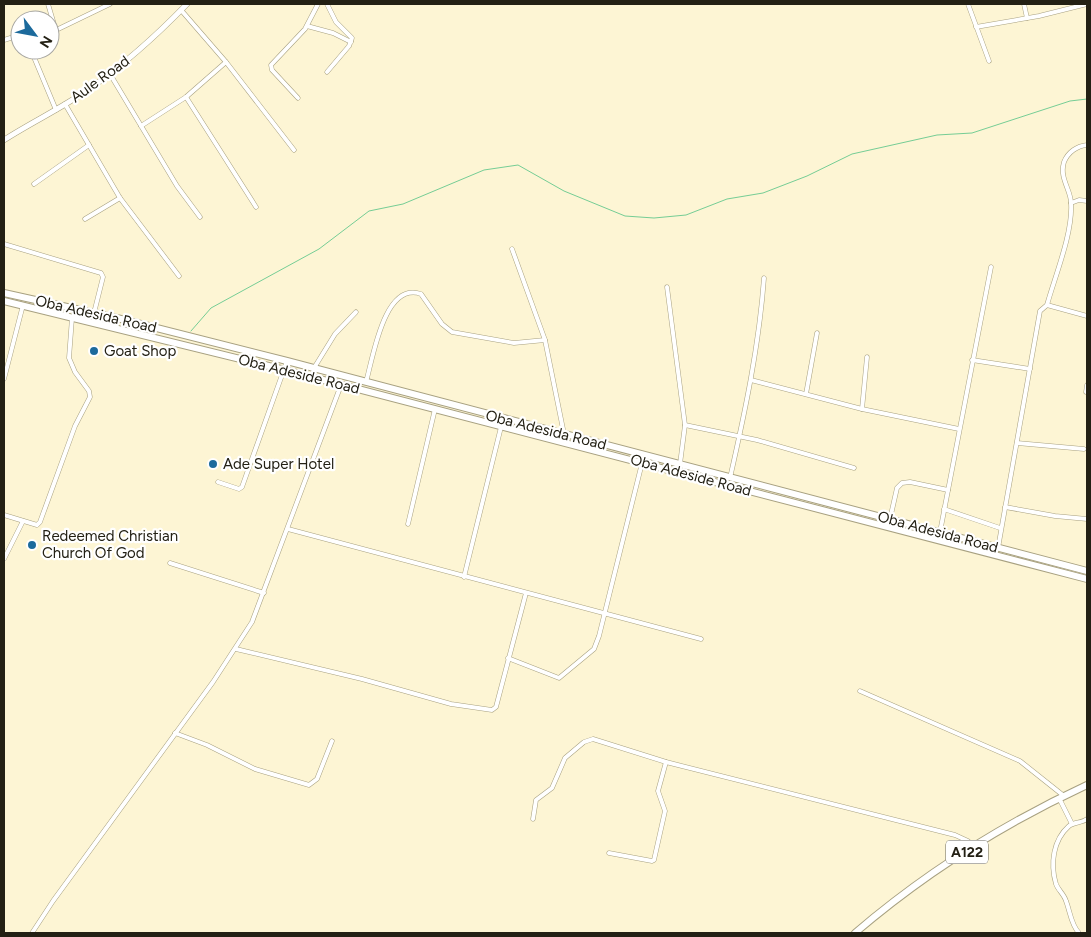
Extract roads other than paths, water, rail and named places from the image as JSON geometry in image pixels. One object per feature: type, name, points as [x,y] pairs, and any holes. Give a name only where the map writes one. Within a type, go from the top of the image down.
[{"type":"main road","name":"Oba Adesida Road","points":[[4,293],[121,319],[288,361],[680,464],[729,481],[850,513],[940,532],[1087,571]]},
{"type":"main road","name":"Oba Adeside Road","points":[[4,301],[72,316],[644,463],[729,481]]},
{"type":"main road","points":[[119,328],[121,319]]},
{"type":"main road","points":[[850,513],[1087,579]]},
{"type":"main road","name":"A122","points":[[856,933],[911,891],[974,848],[1061,797],[1087,785]]},
{"type":"street","points":[[60,28],[110,4]]},
{"type":"street","name":"Aule Road","points":[[4,140],[56,110],[110,74],[187,4]]},
{"type":"street","points":[[298,98],[270,67],[307,26],[318,4]]},
{"type":"street","points":[[327,4],[336,22],[351,36],[351,42],[327,72]]},
{"type":"street","points":[[968,4],[989,61]]},
{"type":"street","points":[[1024,4],[1027,18]]},
{"type":"street","points":[[976,27],[1027,18],[1087,4]]},
{"type":"street","points":[[181,10],[226,62],[294,150]]},
{"type":"street","points":[[307,26],[333,33],[351,42]]},
{"type":"street","points":[[35,60],[56,110]]},
{"type":"street","points":[[141,126],[186,97],[226,62]]},
{"type":"street","points":[[110,74],[177,186],[200,217]]},
{"type":"street","points":[[186,97],[256,207]]},
{"type":"street","points":[[65,104],[120,198],[180,276]]},
{"type":"street","points":[[34,184],[89,145]]},
{"type":"street","points":[[998,548],[1000,528],[1040,312],[1047,305],[1064,248],[1072,203],[1064,183],[1064,164],[1074,150],[1087,145]]},
{"type":"street","points":[[85,219],[120,198]]},
{"type":"street","points":[[1072,203],[1079,200],[1087,201]]},
{"type":"street","points":[[4,244],[101,273],[103,277],[94,313]]},
{"type":"street","points":[[512,249],[545,340],[564,434],[561,442]]},
{"type":"street","points":[[940,532],[972,360],[992,267]]},
{"type":"street","points":[[729,481],[751,380],[761,319],[764,278]]},
{"type":"street","points":[[667,287],[685,425],[680,464]]},
{"type":"street","points":[[366,383],[387,310],[400,296],[409,292],[421,294],[442,324],[452,332],[514,343],[545,340]]},
{"type":"street","points":[[4,379],[23,305]]},
{"type":"street","points":[[1047,305],[1087,316]]},
{"type":"street","points":[[313,369],[335,334],[356,312]]},
{"type":"street","points":[[4,514],[37,525],[40,522],[75,426],[90,397],[89,391],[74,372],[69,358],[72,316]]},
{"type":"street","points":[[806,394],[817,333]]},
{"type":"street","points":[[862,409],[867,356]]},
{"type":"street","points":[[972,360],[1030,369]]},
{"type":"street","points":[[218,482],[239,489],[242,487],[288,361]]},
{"type":"street","points":[[751,380],[862,409],[959,430]]},
{"type":"street","points":[[32,933],[53,901],[236,649],[252,622],[341,385]]},
{"type":"street","points":[[1086,392],[1087,385]]},
{"type":"street","points":[[408,524],[435,409]]},
{"type":"street","points":[[685,425],[740,437],[854,468]]},
{"type":"street","points":[[464,577],[501,426]]},
{"type":"street","points":[[1017,443],[1084,449]]},
{"type":"street","points":[[508,658],[536,671],[561,678],[594,649],[644,463]]},
{"type":"street","points":[[890,520],[898,488],[902,483],[910,482],[948,490]]},
{"type":"street","points":[[1005,507],[1055,516],[1087,519]]},
{"type":"street","points":[[944,510],[1000,528]]},
{"type":"street","points":[[4,560],[23,521]]},
{"type":"street","points":[[288,529],[701,639]]},
{"type":"street","points":[[170,563],[264,593]]},
{"type":"street","points":[[236,649],[370,681],[451,704],[492,710],[496,707],[526,593]]},
{"type":"street","points":[[860,691],[1020,762],[1061,797],[1072,824]]},
{"type":"street","points":[[175,733],[207,745],[255,769],[309,785],[317,779],[332,741]]},
{"type":"street","points":[[533,819],[536,800],[552,788],[558,777],[562,762],[571,752],[590,740],[666,762],[955,835],[968,841],[974,848]]},
{"type":"street","points":[[609,853],[653,861],[665,811],[658,791],[666,762]]},
{"type":"street","points":[[1079,933],[1074,928],[1065,897],[1057,885],[1053,862],[1057,841],[1072,824],[1087,819]]},
{"type":"waterway","points":[[191,331],[211,308],[319,249],[369,211],[403,204],[484,170],[518,165],[564,191],[625,216],[654,218],[686,215],[727,199],[763,193],[807,176],[852,154],[937,135],[972,133],[1070,101],[1087,99]]},
{"type":"place","name":"Goat Shop","points":[[94,351]]},
{"type":"place","name":"Ade Super Hotel","points":[[213,464]]},
{"type":"place","name":"Redeemed Christian Church Of God","points":[[32,545]]}]
